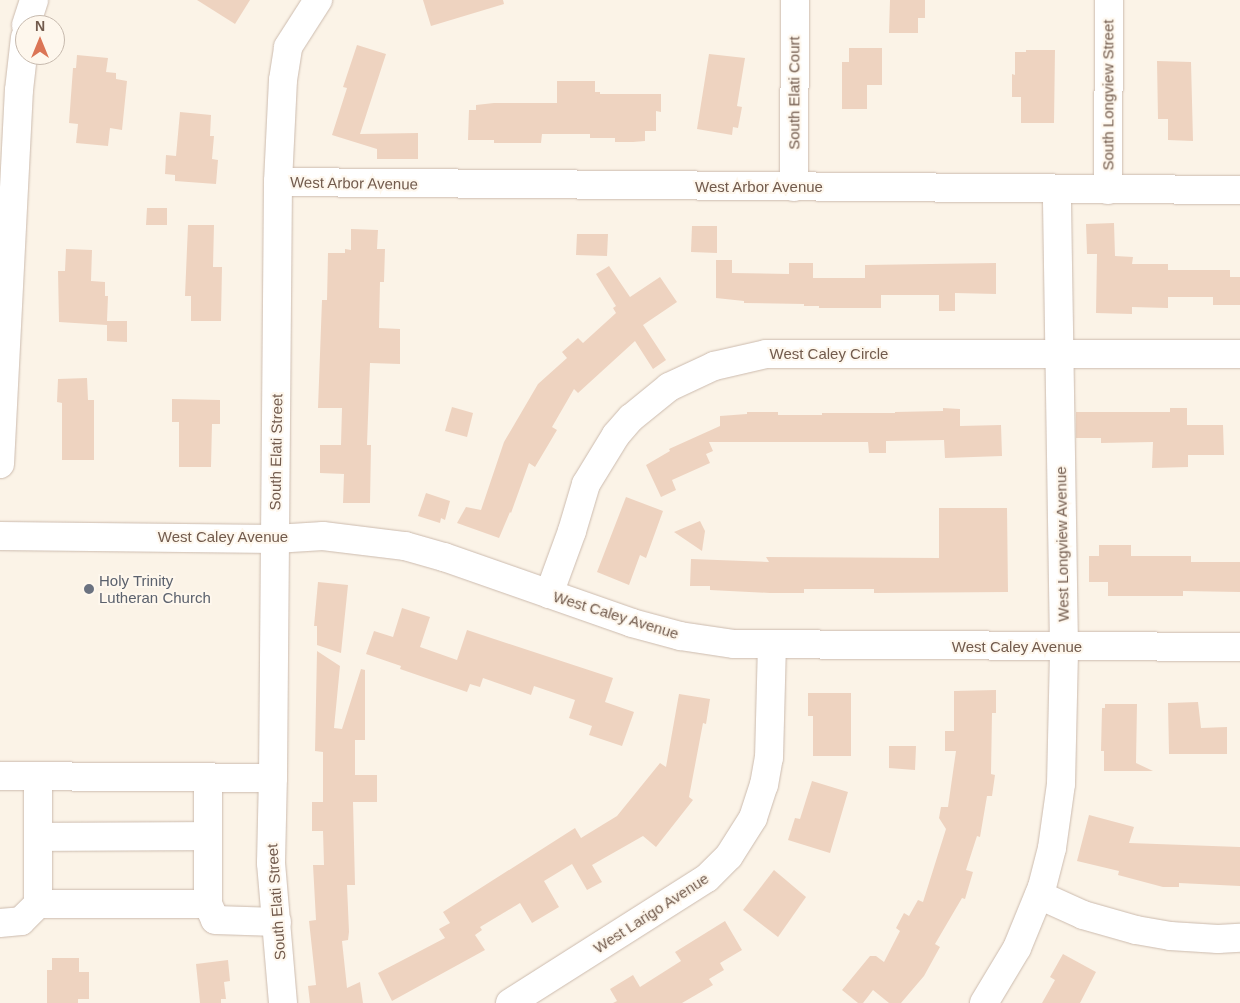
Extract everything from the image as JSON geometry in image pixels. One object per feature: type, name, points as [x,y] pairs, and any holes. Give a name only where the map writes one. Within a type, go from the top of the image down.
[{"type":"street","points":[[29,15],[34,0]]},
{"type":"street","name":"South Elati Street","points":[[283,1003],[277,922],[270,863],[273,778],[278,182],[283,80],[288,47],[318,0]]},
{"type":"street","name":"South Elati Court","points":[[794,187],[795,0]]},
{"type":"street","name":"South Longview Street","points":[[1108,0],[1108,190]]},
{"type":"street","points":[[0,464],[22,65]]},
{"type":"street","name":"West Arbor Avenue","points":[[278,182],[1057,190],[1240,190]]},
{"type":"street","name":"West Longview Avenue","points":[[984,1003],[1017,948],[1039,895],[1052,848],[1061,784],[1064,647],[1057,190]]},
{"type":"street","name":"West Caley Circle","points":[[549,594],[572,531],[586,484],[597,463],[631,418],[670,387],[714,366],[766,354],[1240,354]]},
{"type":"street","name":"West Caley Avenue","points":[[0,536],[275,539],[324,536],[405,546],[444,557],[632,623],[680,636],[734,644],[1240,647]]},
{"type":"street","name":"West Larigo Avenue","points":[[510,1003],[707,878],[729,856],[753,818],[764,785],[769,758],[772,644]]},
{"type":"street","points":[[0,776],[273,778]]},
{"type":"street","points":[[0,923],[21,921],[38,904],[38,776]]},
{"type":"street","points":[[208,777],[208,904],[215,920],[277,922]]},
{"type":"street","points":[[38,837],[208,836]]},
{"type":"street","points":[[1039,895],[1083,915],[1136,930],[1170,936],[1218,939],[1240,938]]},
{"type":"street","points":[[38,904],[208,904]]},
{"type":"building","points":[[197,0],[250,0],[235,24]]},
{"type":"building","points":[[423,0],[503,0],[504,4],[431,26]]},
{"type":"building","points":[[890,0],[925,0],[925,18],[918,18],[918,33],[889,33]]},
{"type":"building","points":[[357,45],[386,54],[360,134],[418,133],[418,159],[377,159],[377,149],[332,135],[347,88],[343,87]]},
{"type":"building","points":[[849,48],[882,48],[882,85],[867,85],[867,109],[842,109],[842,62],[849,62]]},
{"type":"building","points":[[1026,50],[1055,50],[1054,123],[1021,123],[1021,97],[1012,97],[1012,74],[1015,75],[1015,52],[1026,52]]},
{"type":"building","points":[[709,54],[745,58],[737,106],[742,107],[738,128],[733,127],[732,135],[697,129]]},
{"type":"building","points":[[77,55],[108,58],[106,72],[116,73],[116,79],[127,81],[122,130],[110,128],[108,146],[76,143],[78,124],[69,123],[73,68],[76,68]]},
{"type":"building","points":[[1157,61],[1191,62],[1193,141],[1168,140],[1168,119],[1158,119]]},
{"type":"building","points":[[557,81],[595,81],[595,92],[600,92],[600,94],[661,94],[661,112],[656,111],[656,131],[645,131],[645,141],[633,142],[615,142],[615,138],[590,138],[590,134],[542,134],[541,143],[494,143],[494,140],[468,140],[469,110],[476,110],[476,105],[494,103],[557,103]]},
{"type":"building","points":[[180,112],[211,115],[210,136],[214,136],[212,159],[218,160],[216,184],[175,181],[175,175],[165,174],[166,155],[176,156]]},
{"type":"building","points":[[147,208],[167,208],[167,225],[146,225]]},
{"type":"building","points":[[1114,223],[1115,256],[1133,257],[1132,264],[1168,264],[1168,270],[1230,270],[1230,277],[1240,277],[1240,305],[1213,305],[1213,297],[1168,297],[1168,308],[1132,307],[1132,314],[1096,313],[1097,254],[1087,254],[1086,224]]},
{"type":"building","points":[[188,225],[214,225],[213,267],[222,267],[221,321],[191,321],[191,296],[185,296]]},
{"type":"building","points":[[692,226],[717,226],[717,253],[691,252]]},
{"type":"building","points":[[351,229],[378,230],[377,249],[385,249],[384,282],[380,282],[379,328],[400,329],[400,364],[370,363],[367,445],[371,445],[370,503],[343,503],[344,474],[320,473],[320,445],[341,445],[342,408],[318,408],[322,300],[327,300],[328,253],[345,253],[345,249],[351,250]]},
{"type":"building","points":[[577,234],[608,234],[607,256],[576,255]]},
{"type":"building","points":[[66,249],[92,250],[91,281],[105,282],[105,296],[108,296],[107,321],[127,321],[127,342],[107,341],[107,325],[59,322],[58,271],[65,271]]},
{"type":"building","points":[[716,260],[732,260],[732,273],[789,274],[789,263],[813,263],[813,278],[865,278],[865,265],[996,263],[996,294],[955,293],[955,311],[939,311],[939,295],[881,295],[881,308],[819,308],[819,306],[804,306],[804,304],[744,303],[744,301],[716,298]]},
{"type":"building","points":[[609,266],[630,297],[660,277],[677,302],[643,325],[666,360],[653,369],[635,341],[578,393],[574,389],[552,427],[557,430],[535,467],[529,463],[511,513],[499,538],[457,523],[466,507],[481,510],[504,442],[538,384],[567,358],[562,352],[578,338],[583,343],[616,313],[613,308],[616,306],[596,274]]},
{"type":"building","points":[[87,378],[88,400],[94,400],[94,460],[62,460],[62,403],[57,402],[58,379]]},
{"type":"building","points":[[172,399],[220,400],[220,424],[212,424],[211,467],[179,467],[179,422],[172,422]]},
{"type":"building","points":[[452,407],[473,413],[467,437],[445,431]]},
{"type":"building","points":[[943,408],[960,409],[960,426],[1001,425],[1002,456],[945,458],[944,440],[886,441],[886,453],[869,453],[868,442],[709,442],[713,451],[706,454],[710,463],[672,480],[676,490],[661,497],[646,465],[670,451],[669,449],[720,426],[720,416],[747,414],[747,412],[778,412],[778,415],[895,413],[943,411]]},
{"type":"building","points":[[1170,408],[1187,408],[1187,425],[1223,425],[1224,455],[1188,455],[1188,467],[1152,468],[1153,442],[1101,443],[1101,438],[1076,438],[1076,412],[1170,412]]},
{"type":"building","points":[[426,493],[450,501],[445,520],[441,518],[440,523],[418,516]]},
{"type":"building","points":[[626,497],[663,511],[646,558],[640,555],[629,585],[597,572]]},
{"type":"building","points":[[939,508],[1007,508],[1008,592],[874,593],[874,589],[804,589],[804,593],[770,593],[710,590],[710,586],[690,586],[691,559],[769,562],[766,557],[939,558]]},
{"type":"building","points":[[700,521],[705,531],[702,551],[674,532]]},
{"type":"building","points":[[1099,545],[1131,545],[1131,556],[1191,556],[1191,562],[1240,562],[1240,592],[1183,591],[1183,596],[1108,596],[1108,582],[1089,582],[1089,556],[1099,556]]},
{"type":"building","points":[[318,582],[348,585],[341,653],[317,645],[317,626],[314,626]]},
{"type":"building","points":[[402,608],[430,617],[420,647],[457,660],[467,630],[613,678],[605,702],[634,712],[622,746],[589,735],[592,726],[569,718],[575,700],[534,686],[531,695],[483,678],[480,687],[470,684],[467,692],[400,669],[401,666],[366,654],[374,631],[393,637]]},
{"type":"building","points":[[317,651],[340,666],[334,728],[342,729],[361,669],[365,670],[365,740],[355,740],[355,775],[377,775],[377,802],[353,802],[355,885],[347,885],[349,932],[348,940],[342,941],[347,988],[360,982],[363,1003],[310,1003],[308,986],[316,985],[309,921],[316,920],[313,865],[324,865],[323,831],[312,831],[312,802],[323,802],[323,752],[315,751]]},
{"type":"building","points":[[996,690],[996,713],[992,713],[991,774],[995,775],[992,796],[987,796],[980,837],[977,836],[966,870],[973,872],[965,899],[962,898],[935,944],[940,947],[924,976],[901,1003],[889,1003],[873,990],[863,1003],[858,1003],[842,990],[870,956],[876,956],[884,962],[900,931],[896,928],[904,913],[909,916],[918,900],[923,902],[946,829],[939,818],[941,807],[948,807],[956,751],[945,751],[945,731],[954,731],[954,691]]},
{"type":"building","points":[[808,693],[851,693],[851,756],[813,756],[813,716],[808,716]]},
{"type":"building","points":[[679,694],[710,699],[706,724],[703,723],[689,797],[693,800],[656,847],[643,836],[592,865],[602,882],[587,890],[572,864],[544,881],[559,907],[532,923],[520,903],[480,927],[482,930],[475,935],[485,950],[392,1001],[378,973],[445,938],[439,929],[450,923],[443,912],[575,828],[581,838],[617,816],[660,763],[666,767]]},
{"type":"building","points":[[1198,702],[1201,728],[1227,727],[1227,754],[1169,754],[1168,703]]},
{"type":"building","points":[[1105,704],[1137,704],[1136,763],[1153,771],[1104,771],[1104,751],[1101,751],[1102,708],[1105,708]]},
{"type":"building","points":[[889,746],[916,746],[915,770],[889,768]]},
{"type":"building","points":[[812,781],[848,792],[830,853],[788,840],[795,818],[800,819]]},
{"type":"building","points":[[1089,815],[1134,827],[1129,843],[1240,847],[1240,886],[1179,883],[1179,887],[1163,887],[1118,875],[1119,871],[1077,861]]},
{"type":"building","points":[[774,870],[806,897],[778,937],[743,910]]},
{"type":"building","points":[[725,921],[742,950],[720,963],[724,970],[709,979],[713,985],[682,1003],[613,1003],[617,1001],[610,989],[633,975],[640,987],[681,961],[675,952]]},
{"type":"building","points":[[1063,954],[1096,972],[1080,1003],[1042,1003],[1055,980],[1050,977]]},
{"type":"building","points":[[52,958],[79,958],[79,972],[89,972],[89,999],[78,999],[78,1003],[47,1003],[47,970],[52,970]]},
{"type":"building","points":[[228,960],[230,981],[224,982],[226,999],[221,999],[221,1003],[200,1003],[196,964]]},
{"type":"place","name":"Holy Trinity Lutheran Church","points":[[89,589]]}]
